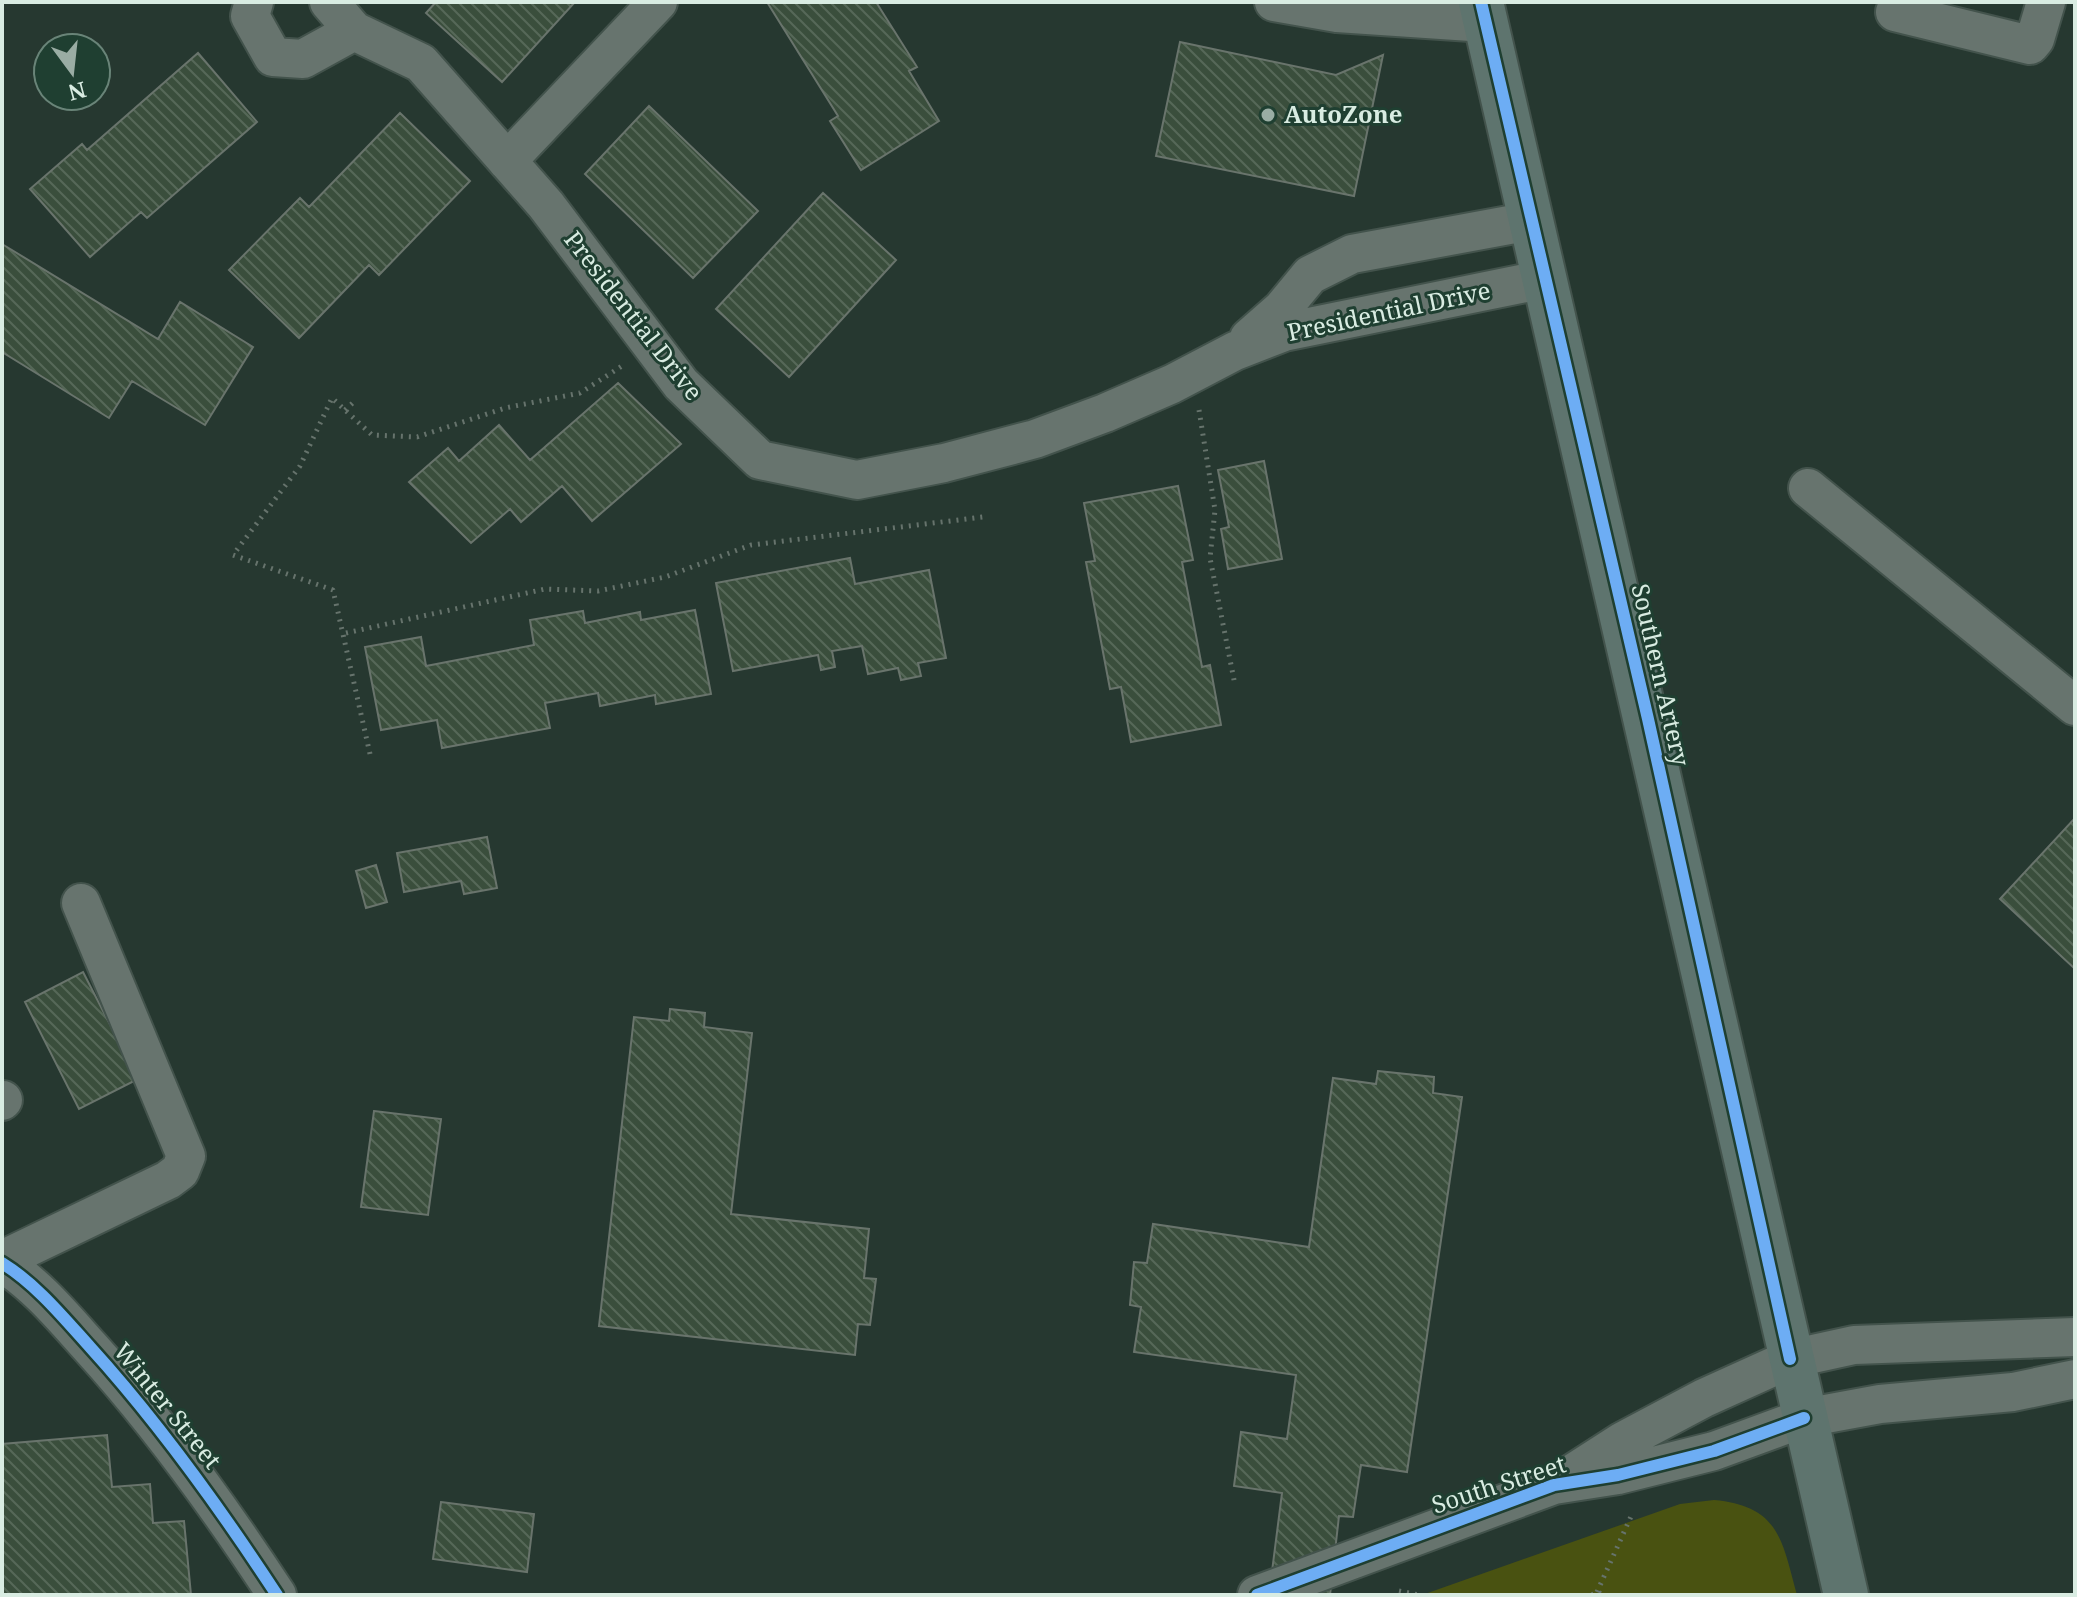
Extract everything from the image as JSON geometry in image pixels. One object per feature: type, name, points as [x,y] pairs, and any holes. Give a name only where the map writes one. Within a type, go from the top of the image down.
[{"type":"main road","name":"Southern Artery","points":[[1484,12],[1846,1595]]},
{"type":"street","points":[[254,2],[250,16],[273,57],[303,59],[354,31]]},
{"type":"street","name":"Presidential Drive","points":[[329,2],[354,31],[421,63],[546,205],[681,384],[760,460],[857,480],[944,463],[1035,439],[1105,413],[1235,351],[1284,332],[1545,279]]},
{"type":"street","points":[[507,161],[658,2]]},
{"type":"street","points":[[1274,2],[1336,8],[1484,12]]},
{"type":"street","points":[[1895,12],[2030,45],[2035,39],[2046,2]]},
{"type":"street","name":"Presidential Drive","points":[[1235,351],[1282,309],[1310,275],[1352,254],[1531,221]]},
{"type":"street","points":[[1808,488],[2075,706]]},
{"type":"street","points":[[2,1261],[168,1180],[180,1171],[186,1156],[81,903]]},
{"type":"street","name":"Winter Street","points":[[2,1261],[20,1274],[73,1328],[158,1425],[277,1595]]},
{"type":"street","name":"South Street","points":[[1554,1485],[1623,1441],[1704,1398],[1790,1359],[1854,1345],[2075,1337]]},
{"type":"street","name":"South Street","points":[[1257,1595],[1554,1485],[1618,1475],[1714,1451],[1804,1418],[1880,1404],[2013,1392],[2075,1379]]},
{"type":"path","points":[[370,754],[346,633],[333,590],[233,555],[300,466],[332,398],[372,435],[417,437],[505,408],[580,393],[652,346]]},
{"type":"path","points":[[1193,373],[1215,510],[1210,558],[1235,685]]},
{"type":"path","points":[[345,410],[356,400]]},
{"type":"path","points":[[346,633],[545,589],[598,591],[665,577],[751,545],[983,517]]},
{"type":"path","points":[[1598,1594],[1633,1512]]},
{"type":"path","points":[[1399,1591],[1419,1595]]},
{"type":"green space","points":[[1714,1500],[1753,1510],[1765,1518],[1782,1543],[1797,1595],[1422,1595],[1680,1504]]},
{"type":"building","points":[[436,2],[575,2],[502,82],[426,13]]},
{"type":"building","points":[[767,2],[876,2],[917,67],[909,71],[939,121],[861,170],[830,121],[838,116]]},
{"type":"building","name":"AutoZone","points":[[1180,42],[1336,75],[1383,55],[1354,196],[1156,156]]},
{"type":"building","points":[[198,53],[257,122],[147,218],[141,212],[90,257],[30,189],[82,144],[87,150]]},
{"type":"building","points":[[649,106],[758,211],[693,278],[585,174]]},
{"type":"building","points":[[400,113],[470,181],[379,275],[369,265],[299,338],[229,270],[300,198],[309,207]]},
{"type":"building","points":[[823,193],[896,260],[789,377],[716,309]]},
{"type":"building","points":[[2,244],[158,339],[180,302],[253,347],[205,425],[132,381],[109,418],[2,352]]},
{"type":"building","points":[[618,383],[681,444],[592,521],[562,486],[521,522],[510,509],[471,543],[409,482],[448,448],[459,461],[499,425],[530,460]]},
{"type":"building","points":[[1264,461],[1282,559],[1228,569],[1221,529],[1229,527],[1218,470]]},
{"type":"building","points":[[1178,486],[1193,560],[1182,562],[1202,667],[1210,665],[1221,725],[1131,742],[1121,687],[1110,689],[1086,562],[1095,561],[1084,503]]},
{"type":"building","points":[[850,558],[855,584],[929,570],[946,658],[918,663],[921,676],[901,680],[898,668],[868,674],[862,646],[832,651],[835,667],[821,670],[818,655],[733,671],[716,583]]},
{"type":"building","points":[[695,610],[711,694],[656,704],[655,695],[600,706],[598,693],[545,703],[550,728],[442,748],[437,720],[381,730],[365,647],[421,637],[426,666],[534,645],[530,620],[583,611],[585,623],[640,612],[641,620]]},
{"type":"building","points":[[2075,818],[2075,969],[2000,899]]},
{"type":"building","points":[[487,837],[497,888],[464,894],[461,881],[404,892],[397,853]]},
{"type":"building","points":[[376,865],[387,902],[366,908],[356,871]]},
{"type":"building","points":[[83,972],[138,1079],[79,1109],[25,1002]]},
{"type":"building","points":[[670,1009],[705,1013],[704,1027],[752,1033],[731,1214],[869,1229],[864,1278],[876,1279],[870,1325],[858,1324],[855,1355],[599,1326],[634,1017],[669,1021]]},
{"type":"building","points":[[1378,1071],[1434,1077],[1433,1093],[1462,1097],[1407,1472],[1361,1465],[1353,1517],[1339,1516],[1330,1595],[1269,1595],[1282,1493],[1234,1486],[1241,1432],[1287,1439],[1296,1375],[1134,1352],[1141,1307],[1130,1305],[1134,1262],[1147,1263],[1153,1224],[1309,1247],[1333,1078],[1376,1084]]},
{"type":"building","points":[[374,1111],[441,1119],[428,1215],[361,1207]]},
{"type":"building","points":[[107,1435],[112,1487],[150,1484],[153,1523],[184,1521],[191,1595],[2,1595],[2,1444]]},
{"type":"building","points":[[441,1502],[534,1514],[527,1572],[433,1559]]},
{"type":"cycle path","points":[[1481,2],[1648,719],[1790,1359]]},
{"type":"cycle path","points":[[2,1263],[49,1302],[141,1406],[211,1499],[277,1595]]},
{"type":"cycle path","points":[[1257,1595],[1554,1485],[1618,1475],[1714,1451],[1804,1418]]},
{"type":"place","name":"AutoZone","points":[[1268,115]]}]
